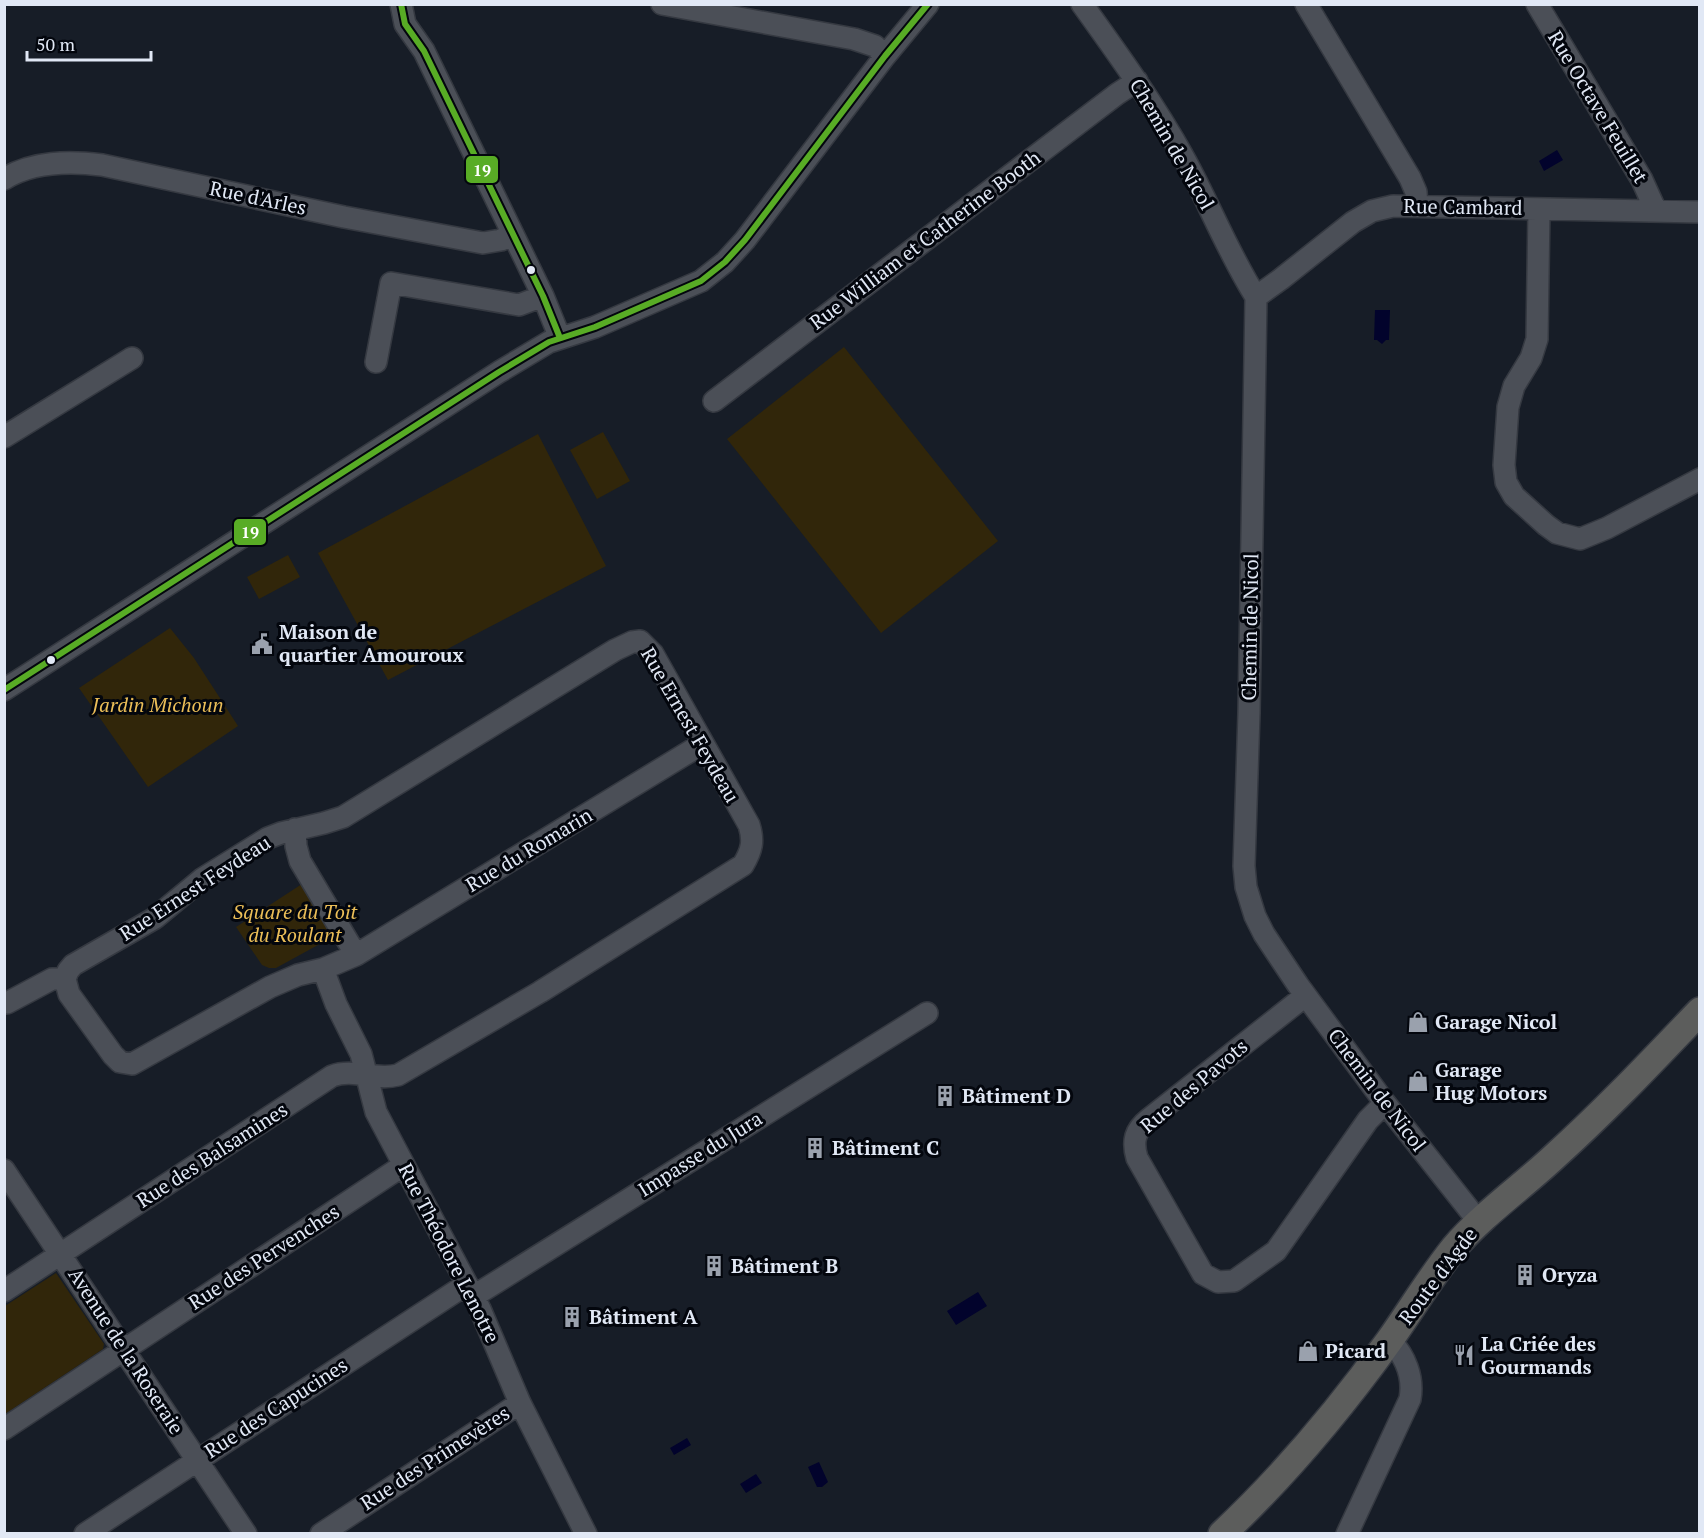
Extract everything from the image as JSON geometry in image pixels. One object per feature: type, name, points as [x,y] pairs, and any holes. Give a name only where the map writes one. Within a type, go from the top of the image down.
[{"type":"main road","name":"Route d'Agde","points":[[1221,1533],[1285,1471],[1334,1413],[1390,1340],[1455,1247],[1479,1222],[1540,1170],[1594,1119],[1700,1011]]},
{"type":"street","points":[[401,4],[405,24],[424,51],[543,296],[560,338]]},
{"type":"street","points":[[662,4],[854,39],[875,46],[885,56]]},
{"type":"street","points":[[4,690],[549,342],[596,327],[700,281],[725,262],[745,240],[885,56],[928,4]]},
{"type":"street","name":"Chemin de Nicol","points":[[1082,4],[1137,81],[1182,155],[1245,280],[1256,297],[1244,866],[1246,887],[1260,926],[1305,996],[1385,1103],[1479,1222]]},
{"type":"street","points":[[1306,4],[1410,178],[1416,192],[1417,206]]},
{"type":"street","name":"Rue Octave Feuillet","points":[[1537,4],[1642,180],[1656,211]]},
{"type":"street","name":"Rue William et Catherine Booth","points":[[714,401],[1116,94],[1137,81]]},
{"type":"street","name":"Rue d'Arles","points":[[4,179],[12,174],[62,162],[93,164],[344,217],[483,243],[490,243],[513,234]]},
{"type":"street","name":"Rue Cambard","points":[[1256,297],[1353,222],[1372,211],[1393,206],[1700,212]]},
{"type":"street","points":[[1539,209],[1537,339],[1531,358],[1514,386],[1508,407],[1504,465],[1506,482],[1514,496],[1557,533],[1580,538],[1607,528],[1700,479]]},
{"type":"street","points":[[376,362],[391,283],[519,305],[543,296]]},
{"type":"street","points":[[4,437],[132,358]]},
{"type":"street","name":"Rue Ernest Feydeau","points":[[65,980],[73,965],[166,911],[214,871],[268,838],[295,829],[324,824],[360,808],[615,650],[640,641],[653,654],[748,825],[752,837],[751,852],[743,865],[540,992],[408,1071],[389,1077],[368,1076]]},
{"type":"street","name":"Rue du Romarin","points":[[323,969],[356,954],[702,744]]},
{"type":"street","points":[[295,829],[300,861],[356,954]]},
{"type":"street","points":[[7,1002],[52,979],[65,980],[69,994],[113,1055],[126,1065],[140,1061],[270,987],[298,975],[323,969]]},
{"type":"street","name":"Rue Théodore Lenotre","points":[[323,969],[336,1004],[361,1053],[376,1112],[470,1290],[577,1530]]},
{"type":"street","name":"Rue des Pavots","points":[[1305,996],[1149,1119],[1135,1136],[1134,1150],[1137,1158],[1203,1274],[1218,1282],[1234,1281],[1276,1251],[1368,1120],[1385,1103]]},
{"type":"street","name":"Impasse du Jura","points":[[470,1290],[927,1013]]},
{"type":"street","name":"Rue des Balsamines","points":[[4,1292],[332,1076],[349,1072],[368,1076]]},
{"type":"street","name":"Rue des Pervenches","points":[[4,1428],[404,1165]]},
{"type":"street","name":"Avenue de la Roseraie","points":[[4,1170],[246,1533]]},
{"type":"street","name":"Rue des Capucines","points":[[85,1533],[196,1460],[470,1290]]},
{"type":"street","points":[[1351,1532],[1410,1399],[1412,1388],[1410,1374],[1398,1350],[1390,1340]]},
{"type":"street","name":"Rue des Primevères","points":[[321,1533],[520,1403]]},
{"type":"green space","points":[[844,347],[998,541],[881,633],[727,439]]},
{"type":"green space","points":[[603,432],[630,481],[597,499],[570,450]]},
{"type":"green space","points":[[538,434],[606,566],[388,680],[318,553]]},
{"type":"green space","points":[[288,555],[300,577],[259,599],[247,577]]},
{"type":"green space","name":"Jardin Michoun","points":[[170,628],[194,658],[238,726],[148,787],[79,688]]},
{"type":"green space","name":"Square du Toit du Roulant","points":[[305,882],[333,933],[329,939],[276,968],[262,965],[236,927]]},
{"type":"green space","points":[[56,1273],[104,1344],[103,1349],[5,1414],[5,1306]]},
{"type":"water","points":[[1557,150],[1563,160],[1544,171],[1539,161]]},
{"type":"water","points":[[1375,310],[1390,310],[1389,340],[1382,344],[1374,340]]},
{"type":"water","points":[[978,1292],[987,1306],[956,1325],[947,1311]]},
{"type":"water","points":[[687,1438],[691,1445],[674,1455],[670,1448]]},
{"type":"water","points":[[819,1462],[828,1482],[822,1487],[817,1487],[808,1467]]},
{"type":"water","points":[[756,1474],[762,1483],[746,1493],[740,1484]]},
{"type":"transit line","name":"19","points":[[401,4],[405,24],[424,51],[543,296],[560,338]]},
{"type":"transit line","name":"19","points":[[4,690],[549,342],[595,327],[701,281],[725,262],[745,240],[885,56],[928,4]]},
{"type":"place","name":"Maison de quartier Amouroux","points":[[262,644]]},
{"type":"place","name":"Garage Nicol","points":[[1418,1022]]},
{"type":"place","name":"Garage Hug Motors","points":[[1418,1081]]},
{"type":"place","name":"Bâtiment D","points":[[945,1096]]},
{"type":"place","name":"Bâtiment C","points":[[815,1148]]},
{"type":"place","name":"Bâtiment B","points":[[714,1266]]},
{"type":"place","name":"Oryza","points":[[1525,1275]]},
{"type":"place","name":"Bâtiment A","points":[[572,1317]]},
{"type":"place","name":"Picard","points":[[1308,1351]]},
{"type":"place","name":"La Criée des Gourmands","points":[[1464,1355]]}]
